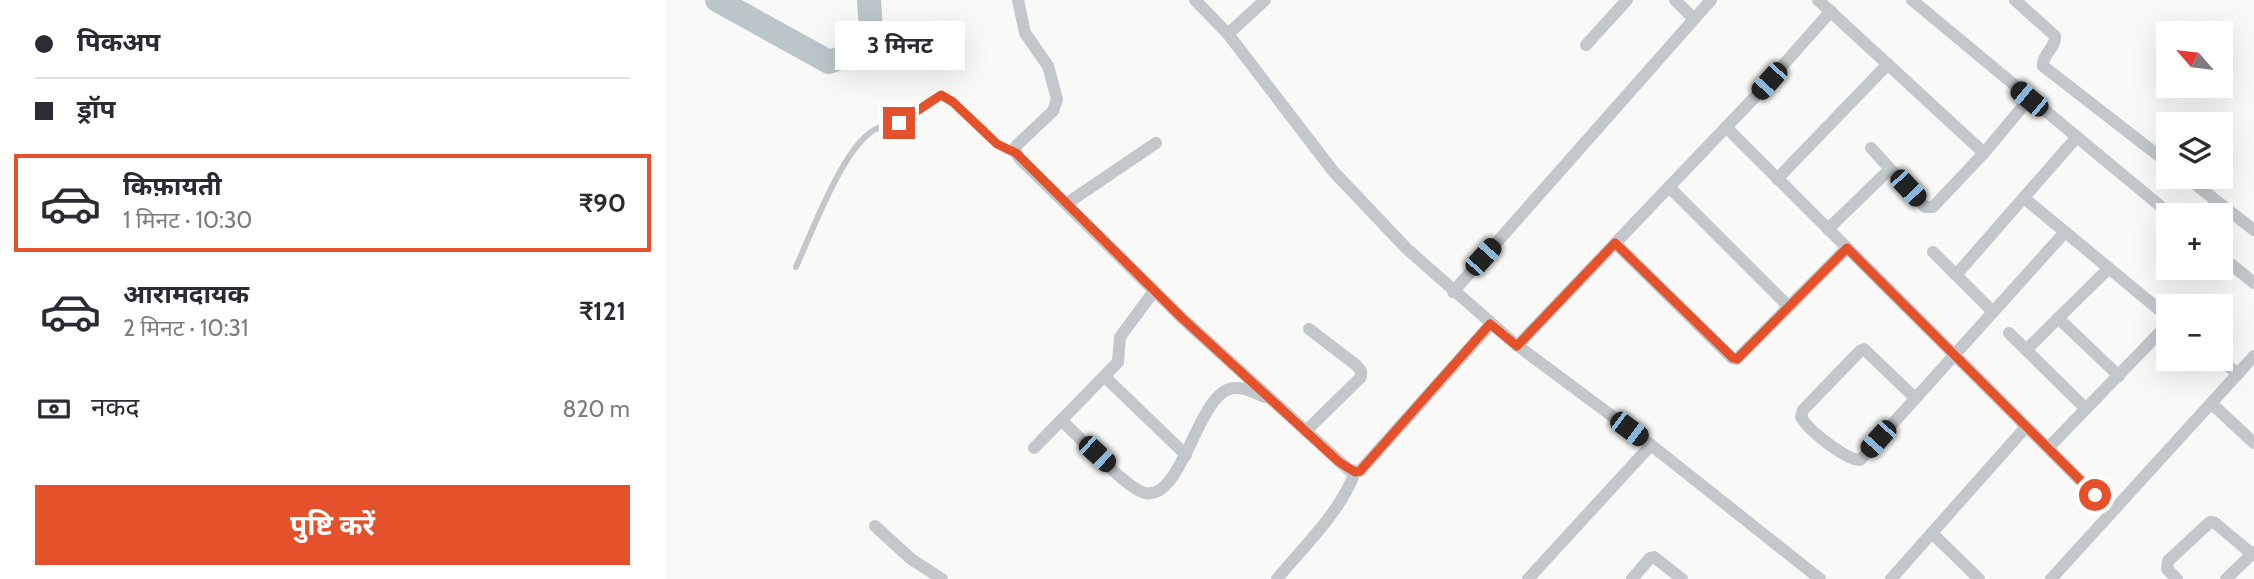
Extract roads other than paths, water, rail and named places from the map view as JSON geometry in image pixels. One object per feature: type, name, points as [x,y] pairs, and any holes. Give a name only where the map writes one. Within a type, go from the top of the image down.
[{"type":"street","points":[[1018,0],[1025,33],[1048,66],[1057,99],[1053,111],[1020,140],[1016,153],[1154,291],[1349,470],[1360,471],[1490,324]]},
{"type":"street","points":[[1195,0],[1228,34],[1333,171],[1407,250],[1517,346],[1651,445],[1817,578]]},
{"type":"street","points":[[1228,34],[1265,0]]},
{"type":"street","points":[[1586,45],[1627,0]]},
{"type":"street","points":[[1675,0],[1694,19]]},
{"type":"street","points":[[1453,292],[1710,0]]},
{"type":"street","points":[[1818,0],[1984,153]]},
{"type":"street","points":[[1914,0],[2156,203]]},
{"type":"street","points":[[2015,0],[2055,36],[2056,42],[2044,57],[2043,66],[2156,154]]},
{"type":"street","points":[[1517,346],[1726,127],[1831,11]]},
{"type":"street","points":[[1777,179],[1888,64]]},
{"type":"street","points":[[1871,148],[1925,207],[1933,207],[1984,153],[2029,99]]},
{"type":"street","points":[[1726,127],[2111,511]]},
{"type":"street","points":[[1956,275],[2076,138]]},
{"type":"street","points":[[1066,204],[1156,143]]},
{"type":"street","points":[[1828,229],[1890,169]]},
{"type":"street","points":[[1669,187],[1789,307]]},
{"type":"street","points":[[2201,189],[2254,230]]},
{"type":"street","points":[[2024,198],[2156,307]]},
{"type":"street","points":[[1915,398],[1864,349],[1804,410],[1801,417],[1805,425],[1850,458],[1860,460],[2065,232]]},
{"type":"street","points":[[1615,243],[1737,359],[1743,356],[1847,248]]},
{"type":"street","points":[[1933,252],[1993,312]]},
{"type":"street","points":[[2233,266],[2254,284]]},
{"type":"street","points":[[2026,350],[2109,268]]},
{"type":"street","points":[[1034,448],[1118,362],[1120,337],[1154,291]]},
{"type":"street","points":[[2058,318],[2119,376]]},
{"type":"street","points":[[1306,431],[1361,377],[1361,371],[1356,365],[1309,328]]},
{"type":"street","points":[[2009,333],[2086,409]]},
{"type":"street","points":[[2048,448],[2156,337]]},
{"type":"street","points":[[2051,579],[2254,356]]},
{"type":"street","points":[[2233,370],[2238,374]]},
{"type":"street","points":[[1105,377],[1186,455]]},
{"type":"street","points":[[1062,421],[1132,486],[1156,494],[1164,488],[1186,455],[1205,413],[1220,394],[1231,388],[1241,388],[1271,400]]},
{"type":"street","points":[[2211,403],[2254,443]]},
{"type":"street","points":[[1891,579],[2026,427]]},
{"type":"street","points":[[1528,579],[1651,445]]},
{"type":"street","points":[[1277,579],[1331,514],[1349,489],[1355,472]]},
{"type":"street","points":[[2178,579],[2167,569],[2168,561],[2204,524],[2210,522],[2215,523],[2253,553],[2226,579]]},
{"type":"street","points":[[875,526],[911,559],[942,579]]},
{"type":"street","points":[[1931,533],[1979,579]]},
{"type":"street","points":[[1632,579],[1654,556],[1682,579]]},
{"type":"lane","points":[[796,267],[855,147],[871,131],[899,123],[936,97],[946,97],[981,126],[997,144],[1016,153]]},
{"type":"waterway","points":[[717,0],[829,62],[872,47],[869,0]]}]
